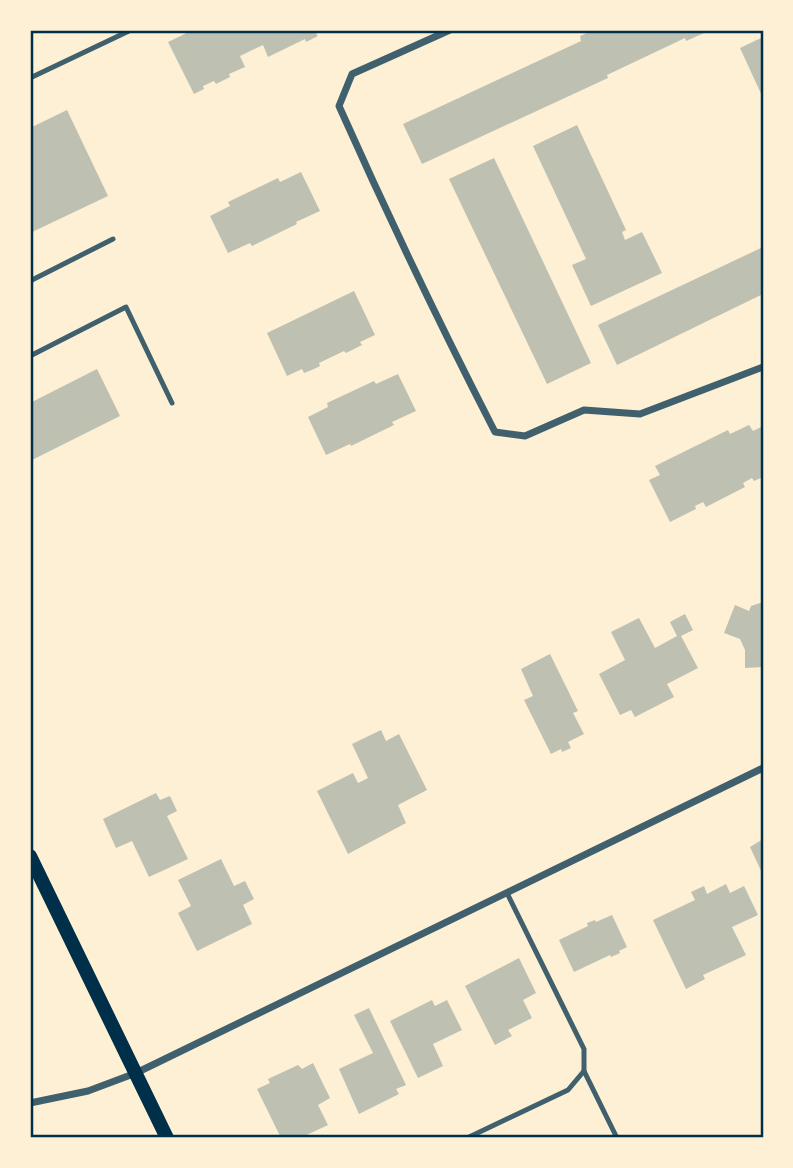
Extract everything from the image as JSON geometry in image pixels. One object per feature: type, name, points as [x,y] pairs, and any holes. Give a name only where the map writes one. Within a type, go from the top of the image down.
[{"type":"main road","points":[[30,856],[167,1138]]},
{"type":"street","points":[[450,30],[352,74],[339,106],[439,322],[495,432],[524,436],[584,410],[640,414],[763,367]]},
{"type":"street","points":[[30,1103],[88,1091],[136,1073],[763,768]]},
{"type":"lane","points":[[30,78],[131,30]]},
{"type":"lane","points":[[30,281],[113,239]]},
{"type":"lane","points":[[30,356],[125,307],[172,403]]},
{"type":"lane","points":[[507,893],[584,1049],[584,1071],[617,1138]]},
{"type":"lane","points":[[467,1138],[568,1090],[584,1071]]},
{"type":"building","points":[[193,30],[320,32],[306,42],[305,39],[268,57],[263,45],[240,56],[245,67],[216,84],[214,81],[203,86],[204,89],[194,94],[168,42]]},
{"type":"building","points":[[594,30],[711,30],[686,41],[685,38],[607,75],[608,78],[422,164],[403,124],[581,41],[580,36]]},
{"type":"building","points":[[763,37],[763,98],[740,48]]},
{"type":"building","points":[[67,110],[108,196],[30,233],[30,128]]},
{"type":"building","points":[[577,125],[626,230],[622,232],[625,240],[642,232],[662,273],[591,306],[572,265],[586,259],[533,146]]},
{"type":"building","points":[[494,158],[591,363],[547,384],[449,179]]},
{"type":"building","points":[[301,172],[320,211],[252,246],[250,243],[228,253],[210,216],[230,206],[228,202],[278,178],[280,182]]},
{"type":"building","points":[[763,247],[763,294],[617,365],[598,325]]},
{"type":"building","points":[[354,291],[375,335],[346,353],[344,351],[319,363],[320,366],[314,369],[304,373],[302,369],[287,376],[267,333]]},
{"type":"building","points":[[97,369],[120,416],[30,461],[30,403]]},
{"type":"building","points":[[398,374],[416,411],[392,422],[394,425],[326,455],[308,417],[328,407],[327,403],[374,381],[376,384]]},
{"type":"building","points":[[749,425],[753,431],[761,427],[763,432],[763,477],[754,481],[752,478],[743,483],[745,487],[706,507],[703,502],[695,506],[696,509],[670,522],[649,480],[660,475],[655,466],[728,430],[730,434]]},
{"type":"building","points":[[763,602],[763,667],[745,668],[745,650],[740,639],[724,633],[735,605],[749,611],[751,606]]},
{"type":"building","points":[[685,614],[693,630],[681,636],[698,668],[667,684],[674,697],[635,717],[631,710],[620,715],[599,674],[625,660],[611,632],[639,618],[655,648],[677,636],[670,622]]},
{"type":"building","points":[[550,654],[578,711],[573,713],[584,734],[568,742],[571,748],[551,754],[524,700],[533,696],[521,669]]},
{"type":"building","points":[[381,730],[386,741],[399,734],[427,790],[398,805],[406,823],[348,854],[317,791],[353,773],[358,783],[368,778],[352,744]]},
{"type":"building","points":[[156,793],[160,800],[170,796],[177,811],[167,816],[188,859],[149,877],[132,841],[116,848],[103,819]]},
{"type":"building","points":[[763,839],[763,875],[750,847]]},
{"type":"building","points":[[221,859],[234,886],[245,881],[254,899],[243,905],[252,924],[197,951],[178,913],[191,906],[178,880]]},
{"type":"building","points":[[726,884],[730,893],[744,886],[758,915],[732,927],[746,955],[703,975],[705,979],[686,989],[653,920],[695,900],[691,892],[704,886],[707,894]]},
{"type":"building","points":[[612,915],[627,947],[619,951],[620,953],[574,972],[559,940],[588,926],[587,923]]},
{"type":"building","points":[[519,958],[536,993],[523,1000],[532,1018],[508,1030],[512,1036],[495,1045],[465,986]]},
{"type":"building","points":[[432,1000],[435,1006],[447,1000],[462,1030],[433,1044],[443,1066],[418,1078],[390,1021]]},
{"type":"building","points":[[369,1008],[406,1085],[396,1089],[399,1094],[359,1114],[339,1069],[373,1053],[354,1015]]},
{"type":"building","points":[[313,1063],[330,1098],[318,1105],[328,1125],[300,1138],[281,1138],[257,1089],[270,1083],[268,1079],[298,1065],[302,1069]]}]
